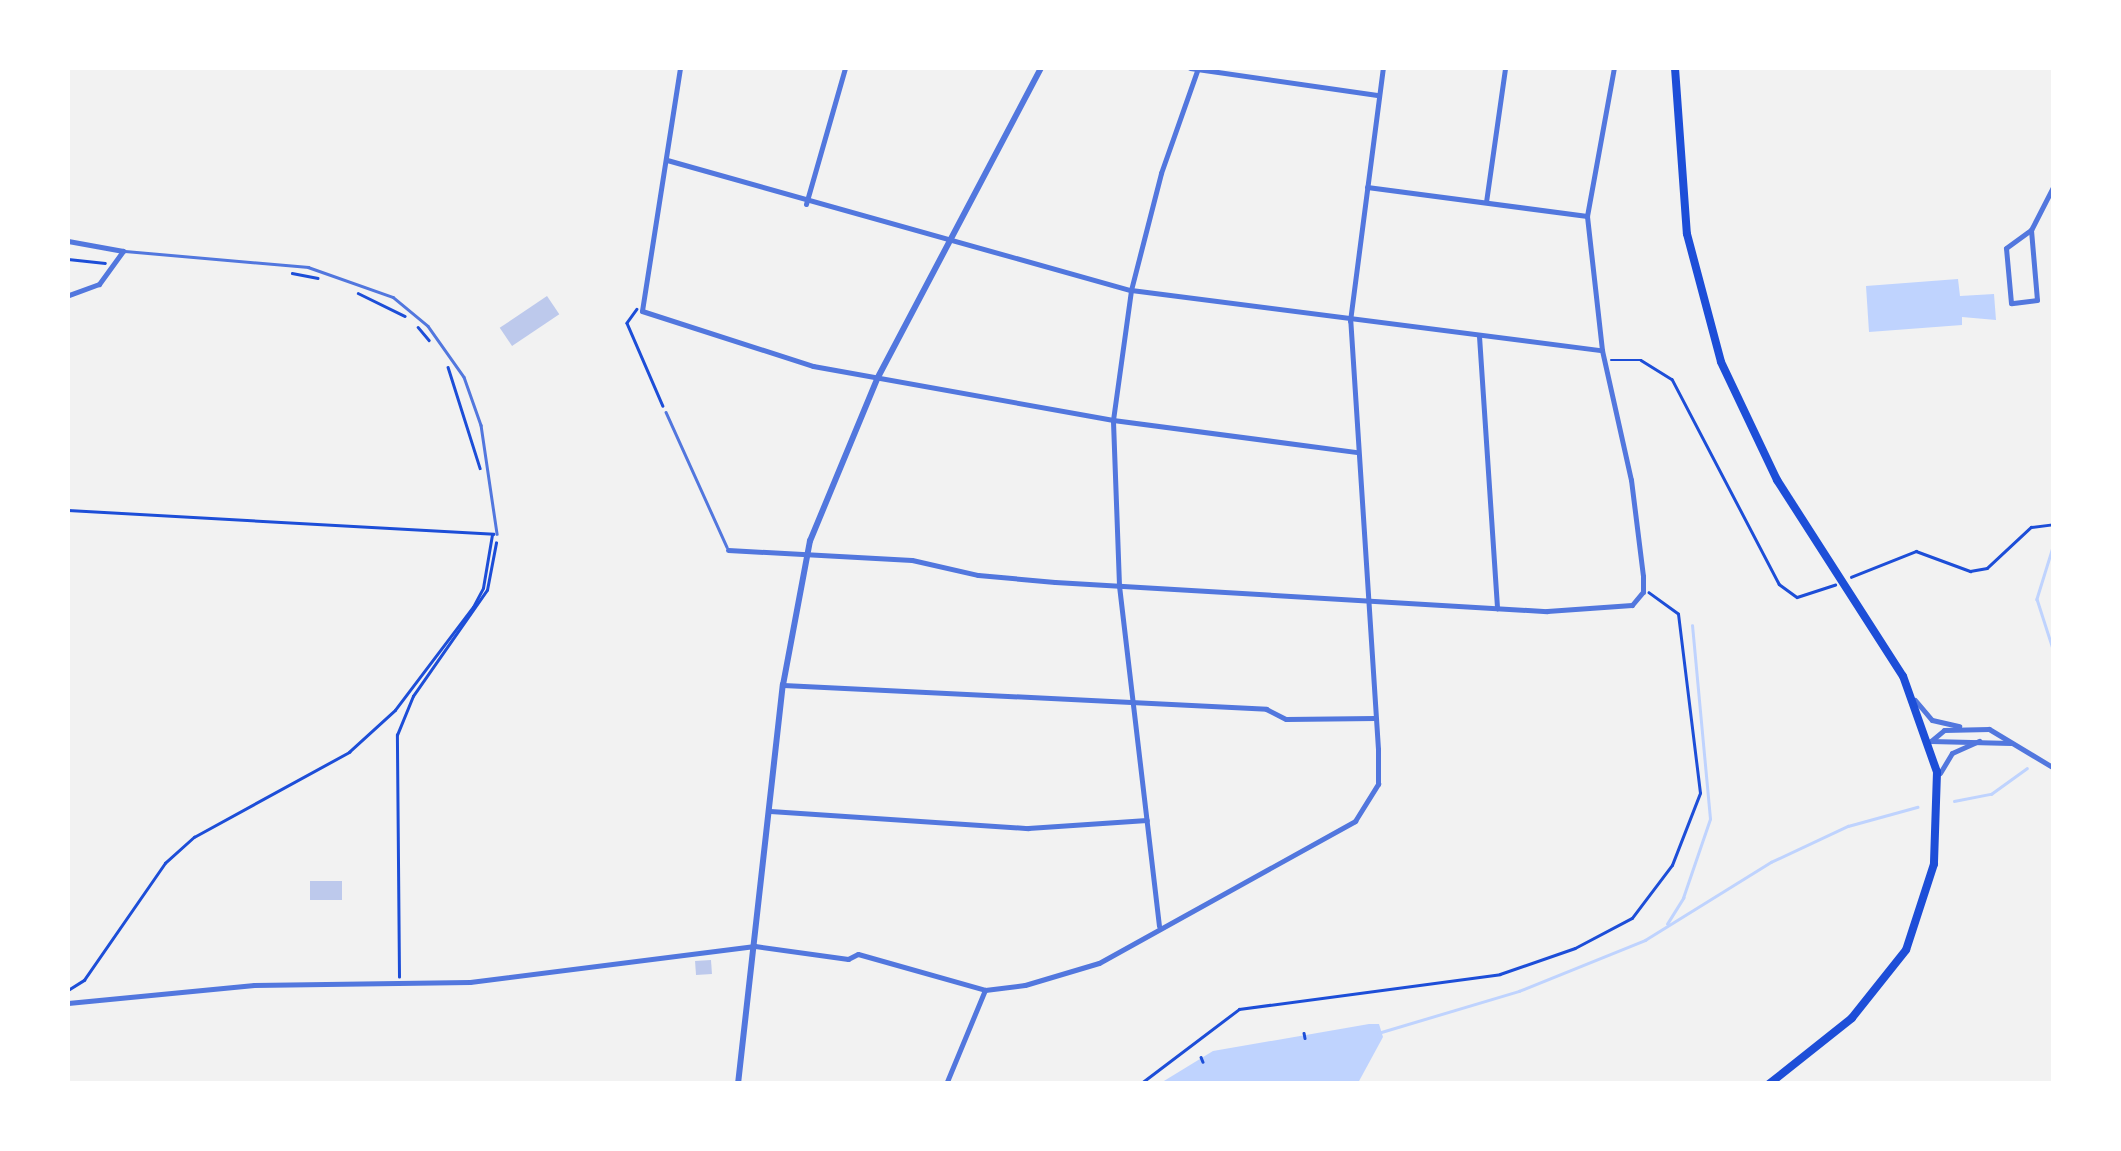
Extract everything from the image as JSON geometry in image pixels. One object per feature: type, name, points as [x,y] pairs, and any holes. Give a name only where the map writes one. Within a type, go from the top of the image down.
[{"type":"main road","points":[[1674,68],[1687,234],[1721,362],[1777,480],[1915,700],[1931,741],[1938,786],[1934,864],[1906,950],[1852,1018],[1769,1084]]},
{"type":"street","points":[[680,68],[642,310],[814,366],[877,379],[1114,420],[1358,452]]},
{"type":"street","points":[[806,204],[845,68]]},
{"type":"street","points":[[738,1084],[783,685],[806,556],[877,379],[1041,68]]},
{"type":"street","points":[[1160,926],[1120,585],[1114,420],[1131,290],[1161,173],[1195,68],[1377,95]]},
{"type":"street","points":[[68,1003],[254,985],[470,982],[754,946],[848,959],[858,954],[985,990],[1025,985],[1098,963],[1355,821],[1369,806],[1378,784],[1350,321],[1383,68]]},
{"type":"street","points":[[1486,202],[1505,68]]},
{"type":"street","points":[[728,550],[912,560],[978,576],[1120,585],[1497,608],[1595,610],[1632,606],[1643,592],[1631,480],[1602,350],[1587,216],[1614,68]]},
{"type":"street","points":[[666,160],[948,244],[1131,290],[1350,321],[1602,350]]},
{"type":"street","points":[[2031,230],[2036,300],[2011,302],[2006,248],[2031,230],[2054,185]]},
{"type":"street","points":[[1366,186],[1587,216]]},
{"type":"street","points":[[68,242],[123,251],[99,284],[68,295]]},
{"type":"street","points":[[1479,336],[1497,608]]},
{"type":"street","points":[[783,685],[1266,709],[1286,719],[1375,718]]},
{"type":"street","points":[[1915,700],[1932,720],[1972,728]]},
{"type":"street","points":[[1931,741],[1944,730],[1989,729],[2054,768]]},
{"type":"street","points":[[1931,741],[1988,738],[2019,746]]},
{"type":"street","points":[[1938,786],[1952,752],[1988,738]]},
{"type":"street","points":[[770,811],[1028,828],[1147,820]]},
{"type":"street","points":[[946,1084],[985,990]]},
{"type":"lane","points":[[123,251],[308,267],[404,305],[447,350],[473,398],[498,534]]},
{"type":"lane","points":[[666,412],[728,550]]},
{"type":"path","points":[[68,260],[91,266],[118,261]]},
{"type":"path","points":[[287,272],[332,282]]},
{"type":"path","points":[[346,287],[412,319],[433,345]]},
{"type":"path","points":[[632,308],[627,323],[634,347],[666,412]]},
{"type":"path","points":[[444,358],[471,425],[484,482]]},
{"type":"path","points":[[1604,360],[1641,360],[1672,379],[1779,584],[1797,597],[1820,592]]},
{"type":"path","points":[[68,510],[498,534],[487,590],[413,696],[397,735],[400,983]]},
{"type":"path","points":[[68,990],[84,980],[165,864],[194,838],[349,752],[395,710],[473,607],[483,588],[492,534],[490,518]]},
{"type":"path","points":[[1881,562],[1916,551],[1970,571],[1987,568],[2030,527],[2054,524]]},
{"type":"path","points":[[1140,1084],[1240,1009],[1500,974],[1575,948],[1632,918],[1672,865],[1700,793],[1678,614],[1655,593]]},
{"type":"water","points":[[1958,279],[1960,296],[1994,294],[1996,320],[1962,317],[1962,325],[1869,332],[1866,286]]},
{"type":"water","points":[[1379,1024],[1383,1037],[1358,1083],[1159,1084],[1213,1051]]},
{"type":"building","points":[[547,296],[559,314],[512,346],[500,328]]},
{"type":"building","points":[[310,881],[342,881],[342,900],[310,900]]},
{"type":"building","points":[[711,960],[712,974],[696,975],[695,961]]},
{"type":"waterway","points":[[2054,544],[2037,599],[2054,652]]},
{"type":"waterway","points":[[1667,924],[1683,898],[1710,819],[1692,626]]},
{"type":"waterway","points":[[1954,801],[1991,794],[2027,768]]},
{"type":"waterway","points":[[1378,1033],[1519,991],[1645,940],[1771,862],[1848,826],[1917,807]]}]
